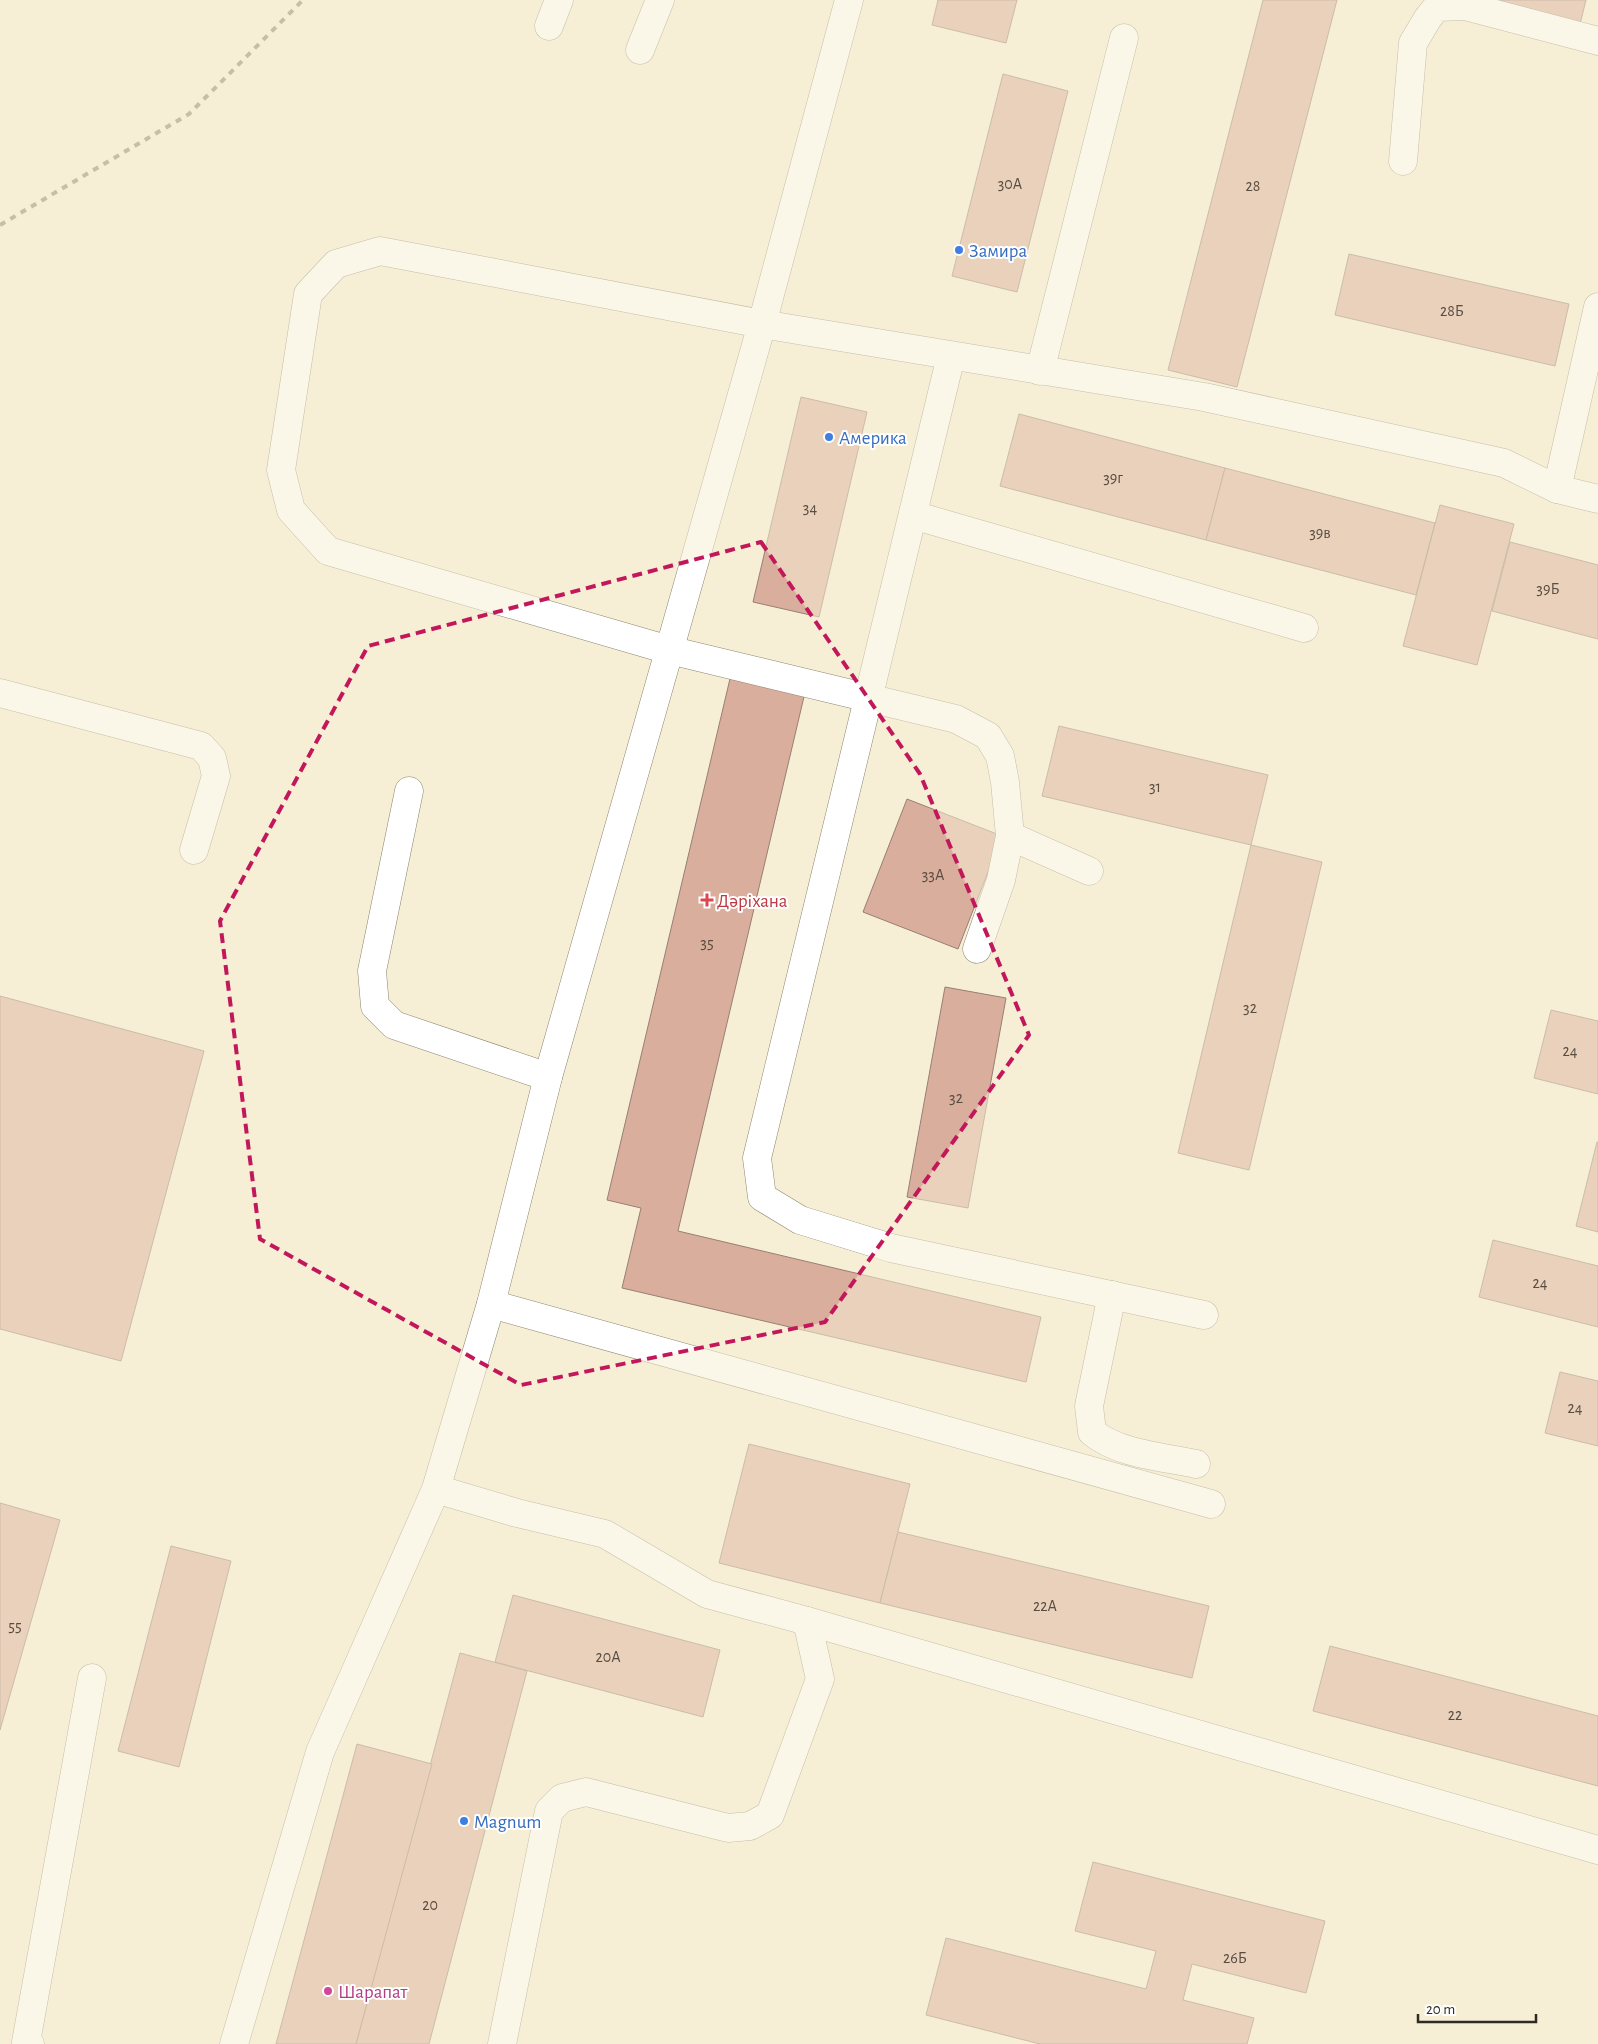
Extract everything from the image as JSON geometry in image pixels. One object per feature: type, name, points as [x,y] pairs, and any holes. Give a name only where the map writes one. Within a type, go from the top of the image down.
[{"type":"street","points":[[549,26],[558,0]]},
{"type":"street","points":[[640,50],[660,0]]},
{"type":"street","points":[[234,2044],[320,1752],[436,1490],[491,1304],[548,1077],[762,324],[849,0]]},
{"type":"street","points":[[1403,161],[1413,43],[1437,7],[1465,6],[1598,41]]},
{"type":"street","points":[[1040,371],[1124,38]]},
{"type":"street","points":[[977,948],[1001,880],[1010,836],[1005,782],[1000,756],[988,736],[956,719],[869,696],[669,650],[328,551],[291,510],[280,470],[308,294],[336,264],[380,251],[762,324],[1040,371],[1204,396],[1504,463],[1558,489],[1598,499]]},
{"type":"street","points":[[1558,489],[1598,307]]},
{"type":"street","points":[[952,356],[757,1158],[762,1197],[800,1220],[891,1248],[1204,1315]]},
{"type":"street","points":[[913,515],[1304,628]]},
{"type":"street","points":[[0,693],[201,746],[212,758],[216,776],[194,850]]},
{"type":"street","points":[[409,791],[372,971],[375,1006],[394,1025],[548,1077]]},
{"type":"street","points":[[1010,836],[1089,871]]},
{"type":"street","points":[[1112,1295],[1089,1406],[1092,1432],[1102,1440],[1121,1448],[1196,1464]]},
{"type":"street","points":[[491,1304],[1211,1504]]},
{"type":"street","points":[[436,1490],[517,1513],[605,1534],[707,1594],[807,1621],[1598,1850]]},
{"type":"street","points":[[502,2044],[549,1811],[562,1798],[586,1792],[728,1828],[750,1826],[770,1815],[820,1679],[807,1621]]},
{"type":"street","points":[[30,2044],[26,2042],[92,1678]]},
{"type":"highlighted area","points":[[761,542],[920,774],[1029,1035],[825,1322],[521,1385],[260,1239],[220,921],[368,646]]},
{"type":"building","points":[[938,0],[1017,0],[1006,43],[932,25]]},
{"type":"building","points":[[1263,0],[1337,0],[1237,387],[1168,370]]},
{"type":"building","points":[[1484,0],[1586,0],[1580,24]]},
{"type":"building","points":[[1003,74],[1068,91],[1017,292],[952,276]]},
{"type":"building","points":[[1349,254],[1569,304],[1555,366],[1335,315]]},
{"type":"building","points":[[801,397],[867,412],[819,617],[753,602]]},
{"type":"building","points":[[1019,414],[1225,468],[1206,540],[1000,486]]},
{"type":"building","points":[[1225,468],[1435,523],[1416,595],[1206,540]]},
{"type":"building","points":[[1440,505],[1514,524],[1477,665],[1403,646]]},
{"type":"building","points":[[1510,542],[1598,565],[1598,639],[1492,611]]},
{"type":"building","points":[[733,666],[807,684],[678,1231],[1041,1317],[1026,1382],[622,1288],[641,1208],[607,1200]]},
{"type":"building","points":[[1059,726],[1268,775],[1251,845],[1042,796]]},
{"type":"building","points":[[907,799],[1002,836],[958,949],[863,912]]},
{"type":"building","points":[[1251,845],[1322,862],[1249,1170],[1178,1153]]},
{"type":"building","points":[[945,987],[1006,998],[968,1208],[907,1197]]},
{"type":"building","points":[[0,996],[204,1051],[121,1361],[0,1329]]},
{"type":"building","points":[[1551,1010],[1598,1021],[1598,1094],[1534,1078]]},
{"type":"building","points":[[1598,1142],[1598,1232],[1576,1226]]},
{"type":"building","points":[[1493,1240],[1598,1266],[1598,1327],[1479,1297]]},
{"type":"building","points":[[1560,1372],[1598,1381],[1598,1446],[1545,1433]]},
{"type":"building","points":[[749,1444],[910,1484],[880,1603],[719,1563]]},
{"type":"building","points":[[0,1503],[60,1520],[0,1730]]},
{"type":"building","points":[[898,1532],[1209,1606],[1192,1678],[880,1603]]},
{"type":"building","points":[[171,1546],[231,1561],[179,1767],[118,1751]]},
{"type":"building","points":[[513,1595],[720,1650],[703,1717],[495,1662]]},
{"type":"building","points":[[1330,1646],[1598,1716],[1598,1786],[1313,1711]]},
{"type":"building","points":[[460,1653],[527,1671],[429,2044],[356,2044]]},
{"type":"building","points":[[357,1744],[432,1764],[356,2044],[276,2044]]},
{"type":"building","points":[[1093,1862],[1325,1921],[1306,1993],[1192,1964],[1183,2000],[1254,2018],[1247,2044],[1040,2044],[926,2015],[946,1938],[1146,1989],[1156,1951],[1075,1931]]},
{"type":"railway","points":[[0,225],[189,114],[303,0]]},
{"type":"place","name":"Замира","points":[[959,250]]},
{"type":"place","name":"Америка","points":[[829,437]]},
{"type":"place","name":"Дəріхана","points":[[707,900]]},
{"type":"place","name":"Magnum","points":[[464,1821]]},
{"type":"place","name":"Шарапат","points":[[328,1991]]}]
